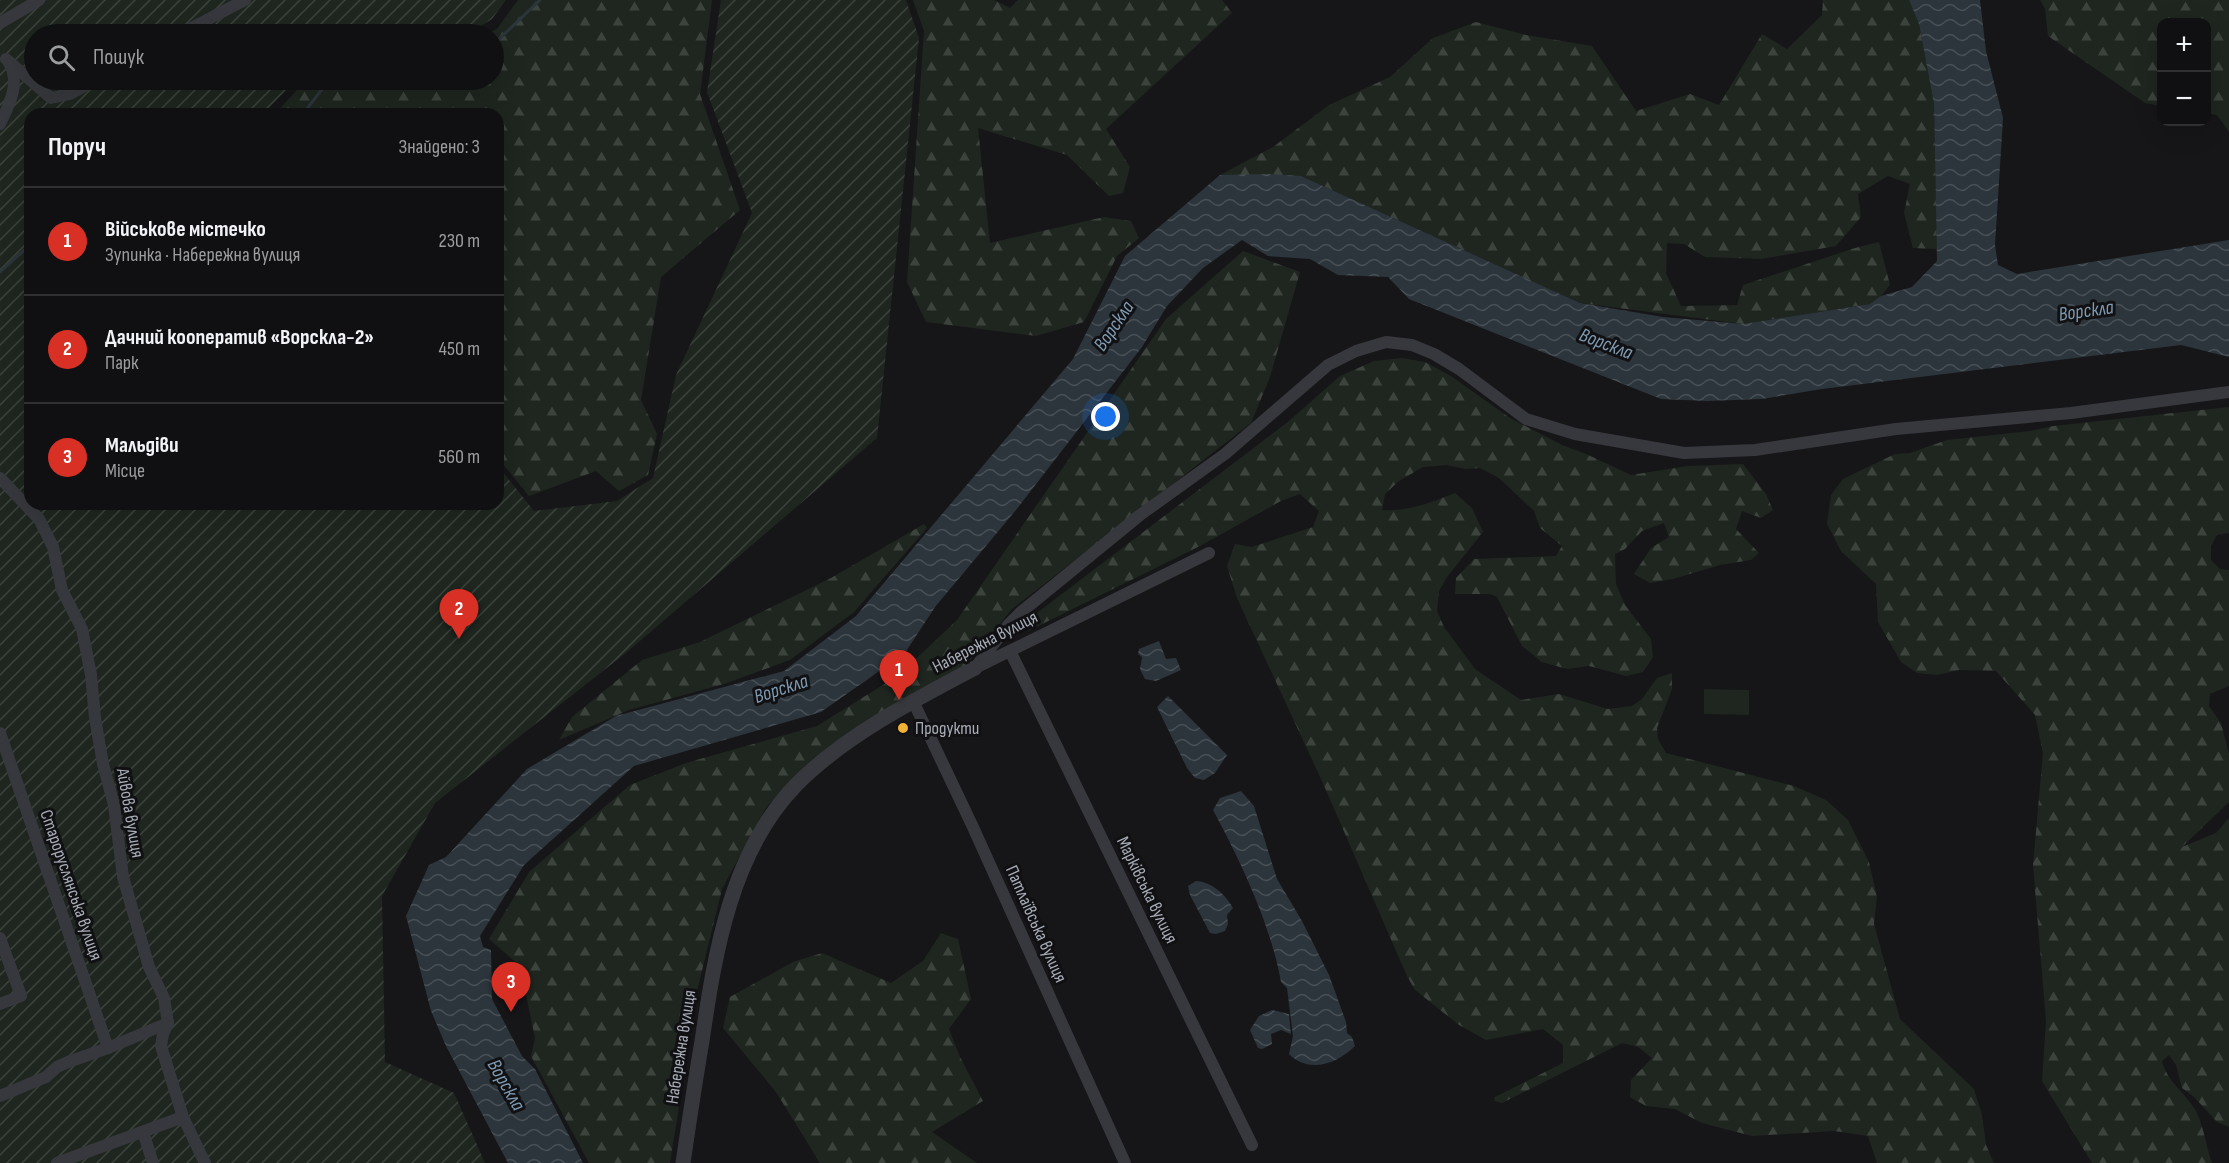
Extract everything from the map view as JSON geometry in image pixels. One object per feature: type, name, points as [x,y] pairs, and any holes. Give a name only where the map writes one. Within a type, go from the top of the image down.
[{"type":"street","points":[[0,23],[39,0]]},
{"type":"street","points":[[199,24],[245,0]]},
{"type":"street","points":[[3,56],[24,74]]},
{"type":"street","points":[[0,124],[14,90],[14,72],[3,56]]},
{"type":"street","points":[[42,90],[51,98],[76,90]]},
{"type":"street","points":[[975,668],[1008,624],[1020,613],[1140,515],[1225,454],[1328,365],[1356,351],[1386,342],[1412,345],[1434,354],[1459,369],[1526,419],[1575,434],[1684,453],[1755,450],[1896,429],[2071,413],[2229,392]]},
{"type":"street","name":"Айвова вулиця","points":[[0,478],[24,503]]},
{"type":"street","name":"Айвова вулиця","points":[[30,510],[39,519],[53,547],[62,590],[82,629],[91,675],[101,752],[114,805],[123,877],[149,967],[164,998],[168,1023],[161,1046],[183,1117],[205,1163]]},
{"type":"street","name":"Набережна вулиця","points":[[683,1163],[710,985],[732,894],[744,863],[779,804],[796,784],[835,753],[913,701],[1209,553]]},
{"type":"street","name":"Марківська вулиця","points":[[1010,651],[1252,1145]]},
{"type":"street","name":"Патлаївська вулиця","points":[[913,701],[972,825],[1125,1163]]},
{"type":"street","name":"Староруслянська вулиця","points":[[0,733],[108,1048]]},
{"type":"street","points":[[0,938],[21,996],[0,1004]]},
{"type":"street","points":[[0,1096],[46,1077],[57,1067],[68,1062],[168,1023]]},
{"type":"street","points":[[57,1163],[183,1117]]},
{"type":"street","points":[[143,1132],[153,1163]]},
{"type":"green space","points":[[0,0],[506,0],[492,19],[484,24],[24,24],[24,90],[286,90],[269,108],[24,108],[24,510],[504,510],[504,474],[534,511],[617,501],[653,478],[676,375],[752,213],[707,92],[721,0],[906,0],[919,38],[877,438],[627,652],[435,803],[382,896],[385,1062],[454,1093],[485,1163],[0,1163]]},
{"type":"green space","points":[[518,0],[712,0],[700,94],[740,210],[661,277],[641,400],[657,434],[648,475],[619,491],[596,471],[529,496],[504,465],[504,108],[280,108],[297,90],[504,90],[504,24],[501,24]]},
{"type":"green space","points":[[913,0],[994,0],[1010,8],[1018,0],[1222,0],[1232,13],[1106,129],[1130,167],[1123,193],[1109,196],[1067,155],[978,128],[990,243],[1104,217],[1131,221],[1139,238],[1117,256],[1084,322],[1036,336],[926,322],[907,282],[924,31]]},
{"type":"green space","points":[[1823,0],[1909,0],[1919,24],[1934,104],[1937,249],[1913,248],[1904,213],[1910,184],[1888,176],[1858,194],[1861,217],[1836,246],[1761,259],[1705,257],[1684,244],[1667,243],[1666,273],[1681,306],[1737,305],[1743,285],[1879,242],[1890,285],[1870,304],[1743,324],[1580,303],[1301,176],[1220,175],[1273,147],[1329,105],[1390,77],[1433,38],[1476,22],[1526,35],[1592,46],[1636,111],[1690,94],[1719,105],[1762,34],[1787,49],[1822,15]]},
{"type":"green space","points":[[2040,0],[2229,0],[2229,132],[2217,115],[2211,114],[2211,18],[2157,18],[2157,105],[2145,103],[2048,36],[2045,9]]},
{"type":"green space","points":[[1243,251],[1300,272],[1270,377],[1251,423],[1012,609],[966,665],[807,767],[767,806],[722,889],[697,991],[670,1163],[589,1163],[531,1056],[535,1038],[520,966],[489,939],[529,872],[630,785],[686,763],[817,726],[899,675],[957,620],[1166,319]]},
{"type":"green space","points":[[1402,358],[1425,362],[1451,376],[1510,418],[1562,445],[1631,475],[1688,466],[1743,464],[1766,494],[1773,510],[1761,518],[1742,511],[1736,529],[1759,553],[1751,560],[1720,565],[1673,579],[1650,583],[1634,574],[1651,548],[1669,537],[1664,523],[1642,531],[1625,549],[1615,554],[1616,584],[1625,605],[1651,639],[1653,657],[1643,672],[1626,676],[1589,666],[1567,669],[1542,662],[1522,646],[1497,597],[1490,594],[1455,594],[1456,578],[1474,559],[1556,556],[1562,546],[1540,528],[1534,511],[1499,478],[1480,468],[1465,469],[1447,465],[1423,467],[1399,481],[1385,494],[1382,510],[1410,508],[1455,493],[1472,508],[1483,532],[1447,577],[1439,591],[1437,611],[1444,627],[1475,669],[1521,700],[1559,694],[1608,709],[1632,706],[1642,699],[1657,678],[1672,673],[1672,689],[1657,728],[1658,739],[1666,753],[1794,786],[1826,800],[1848,820],[1869,862],[1877,897],[1874,924],[1900,1019],[1974,1089],[1982,1115],[1986,1145],[1994,1163],[1877,1163],[1868,1136],[1834,1131],[1752,1136],[1702,1123],[1675,1109],[1646,1106],[1630,1097],[1631,1080],[1652,1058],[1638,1047],[1622,1043],[1502,1103],[1494,1101],[1495,1097],[1563,1063],[1563,1045],[1543,1029],[1486,1040],[1459,1025],[1415,990],[1237,598],[1227,566],[1235,544],[1252,547],[1313,527],[1319,511],[1300,494],[1281,501],[1200,546],[1028,631],[1037,613],[1289,421],[1340,376],[1374,361]]},
{"type":"green space","points":[[2229,407],[2229,533],[2217,535],[2211,546],[2211,560],[2220,569],[2229,570],[2229,686],[2210,694],[2209,706],[2221,723],[2229,754],[2229,802],[2182,847],[2216,833],[2229,818],[2229,1127],[2217,1122],[2194,1097],[2182,1088],[2176,1065],[2169,1055],[2162,1061],[2164,1068],[2197,1113],[2212,1163],[2092,1163],[2042,1081],[2046,1021],[2033,865],[2043,753],[2035,715],[1996,671],[1959,670],[1937,675],[1917,673],[1901,662],[1878,622],[1876,584],[1841,551],[1827,524],[1831,495],[1843,479],[1895,454],[1910,453],[1947,440]]},
{"type":"green space","points":[[924,524],[927,528],[854,612],[790,660],[724,684],[629,710],[559,740],[572,717],[642,660],[700,642],[831,578]]},
{"type":"green space","points":[[1704,689],[1749,690],[1749,715],[1704,714]]},
{"type":"green space","points":[[941,933],[958,939],[971,999],[949,1029],[960,1057],[983,1101],[932,1132],[977,1163],[820,1163],[776,1092],[723,1028],[730,997],[793,962],[822,953],[891,983],[923,961]]},
{"type":"water","name":"Ворскла","points":[[1909,0],[1980,0],[1986,51],[2003,118],[1995,245],[1998,265],[2017,274],[2229,240],[2229,357],[2181,345],[1822,389],[1762,399],[1707,401],[1661,399],[1409,299],[1388,277],[1338,275],[1310,259],[1268,256],[1242,240],[1203,268],[1167,306],[1142,347],[1016,510],[935,607],[905,653],[821,712],[634,766],[524,865],[480,936],[483,947],[491,950],[492,999],[522,1056],[535,1069],[583,1163],[508,1163],[446,1046],[431,1011],[406,916],[429,865],[446,857],[527,769],[616,716],[784,671],[856,616],[1073,359],[1125,256],[1220,175],[1301,176],[1580,303],[1663,317],[1743,324],[1870,304],[1881,296],[1912,287],[1937,261],[1934,104],[1919,24]]},
{"type":"water","points":[[1159,641],[1166,659],[1176,658],[1181,670],[1156,681],[1145,679],[1140,669],[1142,657],[1138,654],[1139,649]]},
{"type":"water","points":[[1168,696],[1227,755],[1215,773],[1204,780],[1195,778],[1187,768],[1157,707]]},
{"type":"water","points":[[1241,791],[1254,806],[1277,879],[1302,921],[1329,975],[1346,1022],[1347,1033],[1352,1037],[1355,1046],[1331,1062],[1305,1064],[1289,1054],[1293,1036],[1287,988],[1281,982],[1270,938],[1253,893],[1213,810],[1220,798]]},
{"type":"water","points":[[1196,881],[1218,890],[1233,908],[1227,915],[1228,924],[1225,931],[1210,933],[1190,895],[1188,886]]},
{"type":"water","points":[[1272,1010],[1289,1014],[1291,1034],[1281,1030],[1271,1034],[1272,1044],[1262,1049],[1258,1048],[1250,1030],[1259,1016]]},
{"type":"waterway","points":[[504,34],[540,0]]},
{"type":"waterway","points":[[308,108],[321,90]]},
{"type":"waterway","points":[[0,272],[24,250]]},
{"type":"place","name":"Дачний кооператив «Ворскла-2»","points":[[459,639]]},
{"type":"place","name":"Військове містечко","points":[[899,700]]},
{"type":"place","name":"Продукти","points":[[903,728]]},
{"type":"place","name":"Мальдіви","points":[[511,1012]]}]
